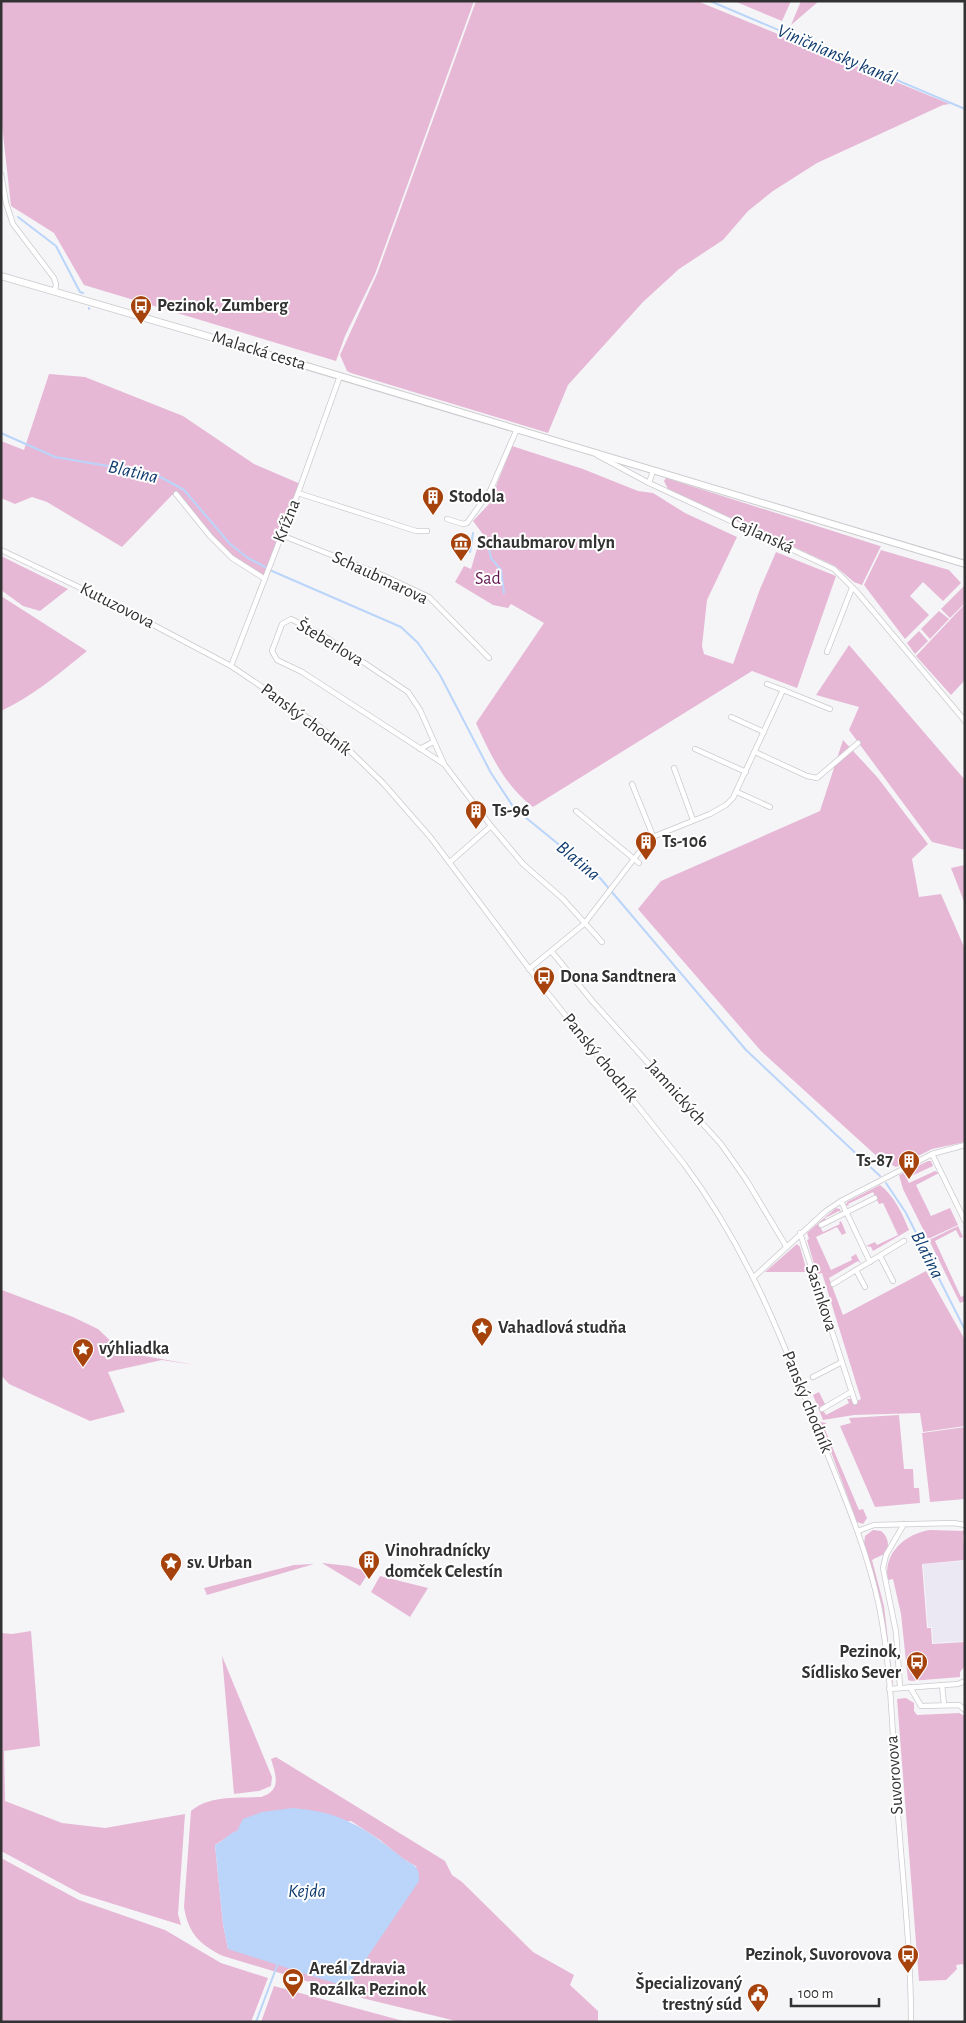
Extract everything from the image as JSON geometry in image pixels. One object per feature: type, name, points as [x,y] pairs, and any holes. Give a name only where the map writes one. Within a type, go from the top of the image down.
[{"type":"main road","name":"Malacká cesta","points":[[1,276],[517,429]]},
{"type":"main road","points":[[517,429],[965,564]]},
{"type":"street","points":[[1,174],[10,218],[54,278],[56,284],[55,291]]},
{"type":"street","name":"Krížna","points":[[231,666],[298,493],[340,376]]},
{"type":"street","points":[[447,518],[462,524],[467,523],[490,492],[517,429]]},
{"type":"street","name":"Cajlanská","points":[[594,453],[649,483],[834,569],[965,722]]},
{"type":"street","points":[[649,483],[653,471]]},
{"type":"street","points":[[298,493],[416,531],[427,531]]},
{"type":"street","points":[[176,494],[210,536],[232,558],[265,578]]},
{"type":"street","name":"Schaubmarova","points":[[281,535],[382,574],[429,597],[489,658]]},
{"type":"street","name":"Kutuzovova","points":[[1,550],[108,601],[231,666]]},
{"type":"street","points":[[827,652],[852,588]]},
{"type":"street","name":"Šteberlova","points":[[444,764],[302,672],[277,660],[272,651],[282,624],[291,619],[324,636],[402,687],[414,700],[444,764],[490,826],[523,864],[563,900],[602,942]]},
{"type":"street","name":"Panský chodník","points":[[231,666],[311,720],[349,750],[389,790],[450,862],[529,969],[704,1191],[735,1240],[754,1276],[787,1352],[858,1531]]},
{"type":"street","points":[[767,684],[830,709]]},
{"type":"street","points":[[529,969],[584,924],[653,836],[726,805],[737,792],[783,690]]},
{"type":"street","points":[[731,717],[764,732]]},
{"type":"street","points":[[420,749],[433,742]]},
{"type":"street","points":[[755,752],[807,776],[816,778],[858,743]]},
{"type":"street","points":[[695,749],[746,772]]},
{"type":"street","points":[[674,768],[693,820]]},
{"type":"street","points":[[632,784],[653,836]]},
{"type":"street","points":[[737,792],[770,807]]},
{"type":"street","points":[[576,811],[639,862]]},
{"type":"street","points":[[450,862],[490,826]]},
{"type":"street","name":"Jamnických","points":[[552,952],[593,1002],[721,1144],[747,1181],[786,1246]]},
{"type":"street","points":[[754,1276],[800,1233],[841,1201],[932,1154],[965,1146]]},
{"type":"street","points":[[932,1154],[965,1221]]},
{"type":"street","points":[[821,1225],[875,1198]]},
{"type":"street","points":[[841,1201],[870,1262]]},
{"type":"street","name":"Sasinkova","points":[[800,1233],[855,1402]]},
{"type":"street","points":[[833,1284],[904,1241]]},
{"type":"street","points":[[880,1256],[893,1281]]},
{"type":"street","points":[[856,1270],[865,1287]]},
{"type":"street","points":[[813,1377],[842,1362]]},
{"type":"street","points":[[822,1409],[851,1392]]},
{"type":"street","points":[[900,1687],[896,1632],[883,1565],[886,1555],[904,1524]]},
{"type":"street","points":[[858,1531],[874,1525],[965,1525]]},
{"type":"street","name":"Suvorovova","points":[[858,1531],[879,1605],[886,1649],[911,1979],[910,2022]]},
{"type":"street","points":[[889,1689],[958,1684],[965,1681]]},
{"type":"street","points":[[942,1685],[944,1705]]},
{"type":"street","points":[[910,1687],[922,1706],[959,1704],[965,1710]]},
{"type":"shaded area","points":[[965,1561],[965,1641],[933,1643],[932,1627],[928,1627],[923,1564]]},
{"type":"green space","points":[[1,1],[474,1],[375,274],[345,336],[336,361],[84,285],[54,233],[11,206],[1,116]]},
{"type":"green space","points":[[476,1],[697,1],[950,104],[943,105],[817,163],[773,191],[748,211],[723,240],[679,269],[643,302],[568,385],[548,433],[351,373],[347,371],[340,355],[377,274]]},
{"type":"green space","points":[[734,1],[791,1],[782,21]]},
{"type":"green space","points":[[801,1],[819,1],[791,25]]},
{"type":"green space","points":[[49,374],[85,377],[183,416],[254,464],[303,485],[265,578],[227,552],[176,494],[172,495],[122,547],[47,502],[32,497],[15,504],[1,498],[1,441],[24,450]]},
{"type":"green space","name":"Sad","points":[[512,446],[583,469],[638,491],[653,493],[685,513],[737,537],[707,600],[702,646],[704,654],[733,664],[760,589],[776,552],[836,576],[797,688],[752,671],[533,807],[523,799],[499,769],[476,723],[544,623],[511,604],[508,608],[493,605],[455,582],[464,566],[471,569],[479,542],[485,537],[473,521],[489,504]]},
{"type":"green space","points":[[666,478],[881,546],[862,585],[854,582],[835,566],[668,489],[664,481]]},
{"type":"green space","points":[[881,550],[949,570],[961,583],[943,601],[923,582],[910,596],[929,615],[905,639],[864,585]]},
{"type":"green space","points":[[1,556],[68,589],[40,611],[23,606],[1,590]]},
{"type":"green space","points":[[965,585],[965,603],[950,618],[941,609]]},
{"type":"green space","points":[[1,596],[87,651],[35,691],[1,711]]},
{"type":"green space","points":[[965,604],[965,680],[951,695],[916,656]]},
{"type":"green space","points":[[939,611],[949,619],[930,639],[921,629]]},
{"type":"green space","points":[[919,631],[928,641],[915,654],[907,643]]},
{"type":"green space","points":[[849,645],[965,780],[965,850],[932,842],[849,730],[859,707],[816,695]]},
{"type":"green space","points":[[843,740],[878,778],[928,844],[912,859],[919,897],[941,894],[965,949],[965,1142],[932,1149],[896,1167],[881,1160],[761,1051],[638,909],[661,881],[820,811]]},
{"type":"green space","points":[[965,865],[965,904],[951,868]]},
{"type":"green space","points":[[931,1161],[933,1166],[909,1177],[906,1172]]},
{"type":"green space","points":[[935,1171],[939,1173],[916,1185],[931,1216],[950,1208],[958,1225],[928,1239],[903,1189],[899,1175],[904,1173],[909,1183]]},
{"type":"green space","points":[[880,1185],[894,1200],[909,1230],[873,1251],[871,1247],[866,1246],[875,1242],[877,1245],[898,1235],[883,1203],[879,1204],[873,1192],[848,1204],[849,1206],[846,1205],[847,1202]]},
{"type":"green space","points":[[836,1208],[840,1209],[841,1213],[839,1211],[825,1218],[826,1222],[819,1225],[823,1232],[840,1224],[839,1222],[841,1221],[846,1233],[842,1235],[837,1227],[816,1237],[831,1270],[852,1260],[851,1257],[856,1254],[861,1264],[858,1261],[829,1278],[843,1315],[926,1271],[965,1340],[965,1426],[923,1432],[920,1413],[854,1415],[823,1420],[813,1395],[819,1392],[825,1404],[821,1407],[826,1415],[849,1403],[847,1399],[851,1399],[853,1403],[861,1399],[822,1273],[817,1274],[807,1240],[809,1239],[807,1233]]},
{"type":"green space","points":[[958,1226],[963,1237],[960,1238],[956,1230],[935,1241],[961,1297],[965,1295],[965,1301],[960,1303],[929,1240]]},
{"type":"green space","points":[[797,1244],[800,1247],[807,1272],[765,1272]]},
{"type":"green space","points":[[2,1290],[73,1317],[98,1329],[118,1348],[128,1353],[195,1365],[162,1360],[108,1372],[125,1412],[90,1421],[9,1384],[1,1375]]},
{"type":"green space","points":[[899,1415],[904,1469],[913,1469],[914,1488],[919,1488],[920,1503],[875,1507],[840,1426],[851,1423],[849,1418]]},
{"type":"green space","points":[[820,1422],[827,1423],[823,1425],[859,1510],[863,1509],[867,1518],[863,1524],[857,1522]]},
{"type":"green space","points":[[965,1427],[965,1499],[930,1502],[922,1433]]},
{"type":"green space","points":[[873,1530],[881,1531],[888,1542],[884,1554],[872,1560],[884,1606],[893,1684],[891,1681],[882,1605],[864,1544],[865,1536]]},
{"type":"green space","points":[[930,1530],[965,1531],[965,1535],[963,1535],[965,1560],[922,1564],[927,1628],[931,1628],[932,1644],[965,1642],[965,1666],[960,1672],[960,1677],[911,1681],[908,1680],[901,1614],[893,1579],[888,1580],[887,1570],[889,1561],[898,1546],[913,1535]]},
{"type":"green space","points":[[322,1563],[349,1566],[369,1572],[360,1586]]},
{"type":"green space","points":[[314,1564],[207,1595],[204,1588],[294,1565]]},
{"type":"green space","points":[[380,1576],[428,1588],[410,1617],[371,1592]]},
{"type":"green space","points":[[31,1631],[40,1746],[4,1751],[5,1801],[62,1823],[105,1828],[185,1814],[178,1914],[181,1925],[81,1894],[1,1851],[1,1633],[12,1634]]},
{"type":"green space","points":[[222,1656],[272,1777],[271,1786],[259,1791],[234,1794]]},
{"type":"green space","points":[[906,1698],[914,1703],[914,1711],[917,1715],[959,1713],[965,1716],[965,1970],[963,1964],[956,1965],[957,1969],[946,1980],[919,1981],[897,1699]]},
{"type":"green space","points":[[276,1757],[445,1861],[452,1875],[462,1882],[533,1952],[574,1975],[570,1985],[598,2011],[598,2022],[460,2022],[366,1999],[223,1956],[202,1943],[192,1931],[184,1907],[191,1811],[206,1802],[215,1800],[261,1797],[268,1794],[276,1782],[271,1759]],"holes":[[[351,1821],[380,1840],[402,1858],[417,1867],[228,1949],[223,1924],[215,1845],[237,1831]]]},
{"type":"green space","points":[[1,1858],[79,1900],[165,1930],[221,1963],[268,1978],[251,2022],[1,2022]]},
{"type":"green space","name":"Areál Zdravia Rozálka Pezinok","points":[[274,1986],[407,2022],[261,2022]]},
{"type":"water","name":"Kejda","points":[[293,1808],[325,1813],[363,1829],[414,1866],[418,1871],[419,1881],[347,1987],[228,1949],[223,1924],[215,1845],[231,1833],[237,1831],[243,1819],[262,1812]]},
{"type":"waterway","name":"Viničniansky kanál","points":[[710,1],[965,109]]},
{"type":"waterway","points":[[18,217],[56,246],[80,292],[83,293]]},
{"type":"waterway","name":"Blatina","points":[[1,433],[55,457],[155,474],[184,490],[230,544],[248,558],[265,567]]},
{"type":"waterway","points":[[470,552],[473,533]]},
{"type":"waterway","points":[[482,543],[489,549],[491,558],[501,570],[504,593]]},
{"type":"waterway","name":"Blatina","points":[[272,571],[401,627],[418,643],[440,675],[491,773],[514,808],[600,878],[746,1050],[880,1176]]},
{"type":"waterway","name":"Blatina","points":[[886,1183],[906,1213],[965,1330]]},
{"type":"waterway","points":[[256,2022],[278,1963]]},
{"type":"place","name":"Pezinok, Zumberg","points":[[141,325]]},
{"type":"place","name":"Stodola","points":[[433,516]]},
{"type":"place","name":"Schaubmarov mlyn","points":[[461,562]]},
{"type":"place","name":"Ts-96","points":[[476,830]]},
{"type":"place","name":"Ts-106","points":[[646,861]]},
{"type":"place","name":"Dona Sandtnera","points":[[544,996]]},
{"type":"place","name":"Ts-87","points":[[909,1180]]},
{"type":"place","name":"Vahadlová studňa","points":[[482,1347]]},
{"type":"place","name":"výhliadka","points":[[83,1368]]},
{"type":"place","name":"Vinohradnícky domček Celestín","points":[[369,1580]]},
{"type":"place","name":"sv. Urban","points":[[171,1582]]},
{"type":"place","name":"Pezinok, Sídlisko Sever","points":[[917,1681]]},
{"type":"place","name":"Pezinok, Suvorovova","points":[[908,1974]]},
{"type":"place","name":"Areál Zdravia Rozálka Pezinok","points":[[293,1998]]},
{"type":"place","name":"Špecializovaný trestný súd","points":[[758,2013]]}]
